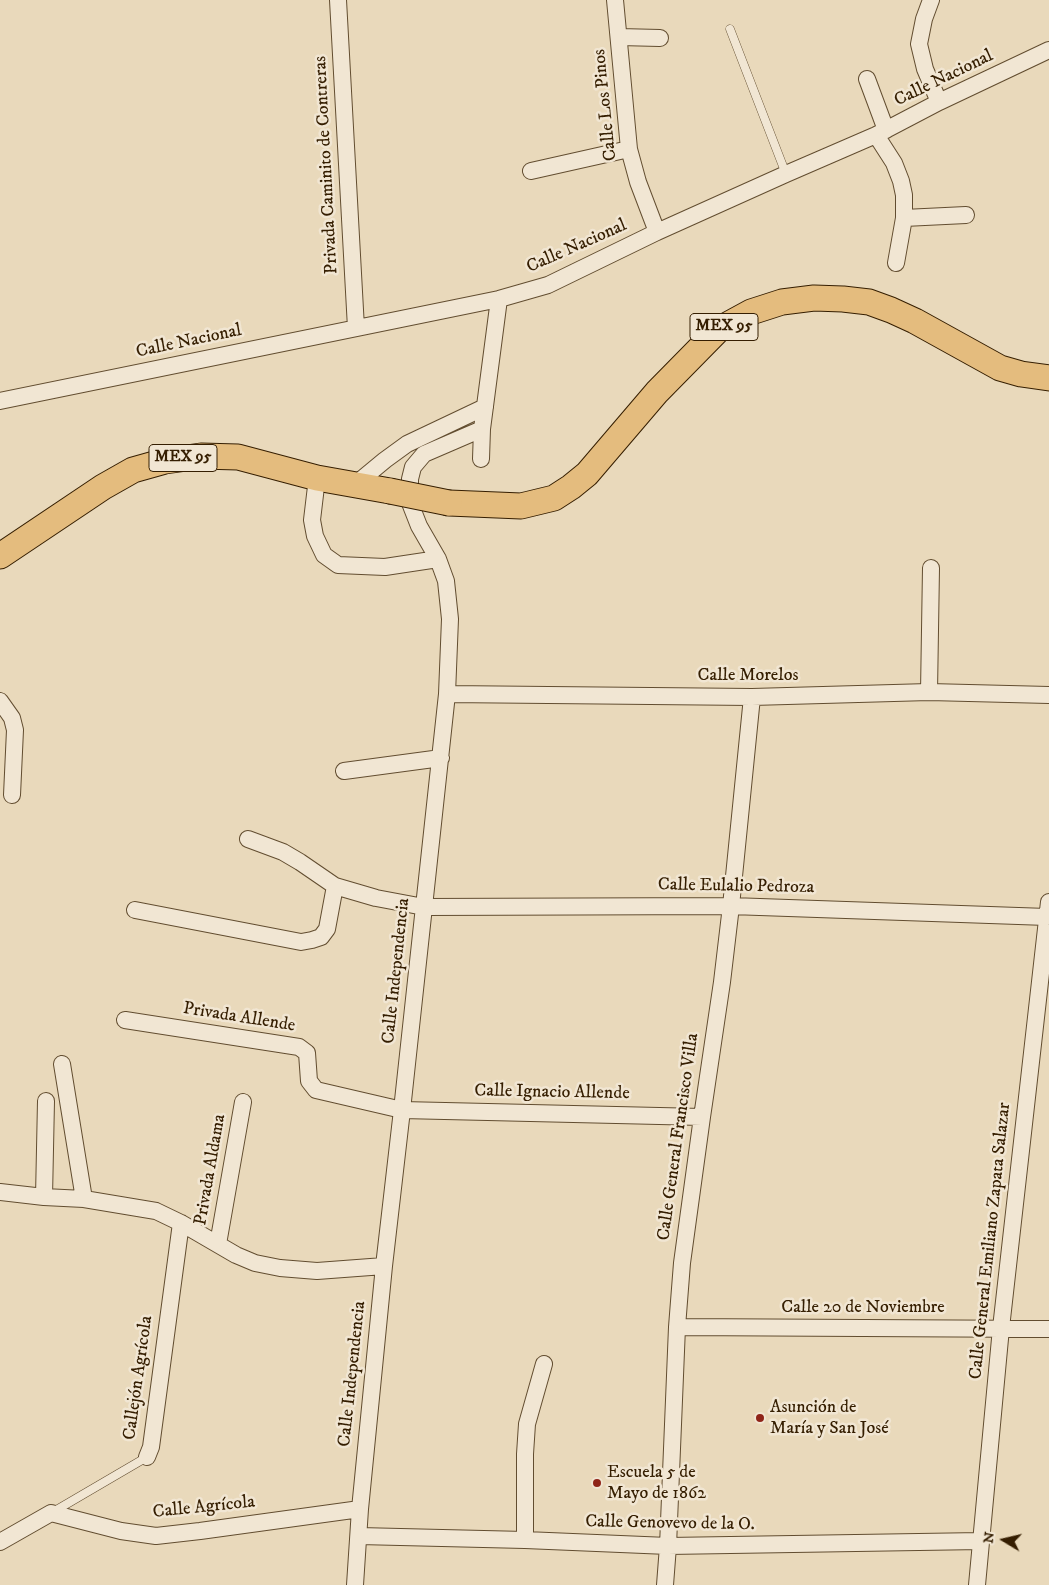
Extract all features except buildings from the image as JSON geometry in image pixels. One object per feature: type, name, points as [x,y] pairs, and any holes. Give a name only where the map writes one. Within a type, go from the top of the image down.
[{"type":"main road","name":"MEX 95","points":[[2,556],[118,478],[133,470],[165,461],[201,456],[238,457],[317,478],[449,503],[522,506],[554,498],[587,474],[657,392],[718,330],[751,312],[782,302],[814,298],[869,302],[915,320],[1000,368],[1021,374],[1049,378]]},
{"type":"street","name":"Privada Caminito de Contreras","points":[[338,0],[356,328]]},
{"type":"street","name":"Calle Los Pinos","points":[[615,0],[629,149],[638,182],[657,232]]},
{"type":"street","points":[[931,0],[924,19],[919,44],[925,69],[939,102]]},
{"type":"street","points":[[619,37],[660,38]]},
{"type":"street","name":"Calle Nacional","points":[[0,400],[499,300],[548,285],[657,232],[881,132],[939,102],[1049,50]]},
{"type":"street","points":[[867,79],[887,151],[901,181],[904,195],[904,218],[896,263]]},
{"type":"street","points":[[531,171],[629,149]]},
{"type":"street","points":[[904,218],[966,215]]},
{"type":"street","points":[[481,459],[482,429],[499,300]]},
{"type":"street","points":[[356,484],[407,444],[485,407]]},
{"type":"street","name":"Calle Independencia","points":[[355,1585],[360,1509],[384,1266],[447,694],[450,619],[446,582],[438,559],[419,526],[410,503],[410,479],[413,467],[424,454],[482,429]]},
{"type":"street","points":[[317,478],[312,520],[315,536],[324,555],[338,565],[385,567],[438,559]]},
{"type":"street","points":[[929,692],[931,568]]},
{"type":"street","name":"Calle Morelos","points":[[447,694],[752,697],[929,692],[1049,695]]},
{"type":"street","name":"Calle General Francisco Villa","points":[[665,1585],[677,1327],[682,1263],[722,982],[752,697]]},
{"type":"street","points":[[0,701],[12,718],[15,730],[12,795]]},
{"type":"street","points":[[344,771],[441,758]]},
{"type":"street","name":"Calle Eulalio Pedroza","points":[[248,839],[282,852],[335,886],[376,898],[424,907],[731,906],[1048,910]]},
{"type":"street","points":[[135,910],[301,942],[321,937],[327,929],[335,886]]},
{"type":"street","name":"Calle General Emiliano Zapata Salazar","points":[[976,1585],[1001,1328],[1048,910]]},
{"type":"street","name":"Privada Allende","points":[[125,1020],[299,1047],[307,1053],[309,1081],[316,1090],[402,1110]]},
{"type":"street","points":[[62,1064],[84,1199]]},
{"type":"street","points":[[44,1197],[46,1101]]},
{"type":"street","name":"Privada Aldama","points":[[218,1244],[243,1102]]},
{"type":"street","name":"Calle Ignacio Allende","points":[[402,1110],[702,1116]]},
{"type":"street","points":[[0,1192],[84,1199],[156,1211],[181,1223],[236,1255],[256,1263],[280,1268],[317,1271],[384,1266]]},
{"type":"street","name":"Callejón Agrícola","points":[[147,1458],[151,1446],[181,1223]]},
{"type":"street","name":"Calle 20 de Noviembre","points":[[677,1327],[1049,1329]]},
{"type":"street","points":[[525,1540],[527,1424],[544,1364]]},
{"type":"street","name":"Calle Agrícola","points":[[51,1513],[121,1531],[156,1536],[360,1509]]},
{"type":"street","points":[[0,1542],[51,1513]]},
{"type":"street","name":"Calle Genovevo de la O.","points":[[359,1536],[668,1546],[981,1541]]},
{"type":"lane","points":[[730,28],[786,174]]},
{"type":"lane","name":"Callejón Agrícola","points":[[51,1513],[147,1458]]},
{"type":"place","name":"Asunción de María y San José","points":[[760,1418]]},
{"type":"place","name":"Escuela 5 de Mayo de 1862","points":[[597,1483]]}]
